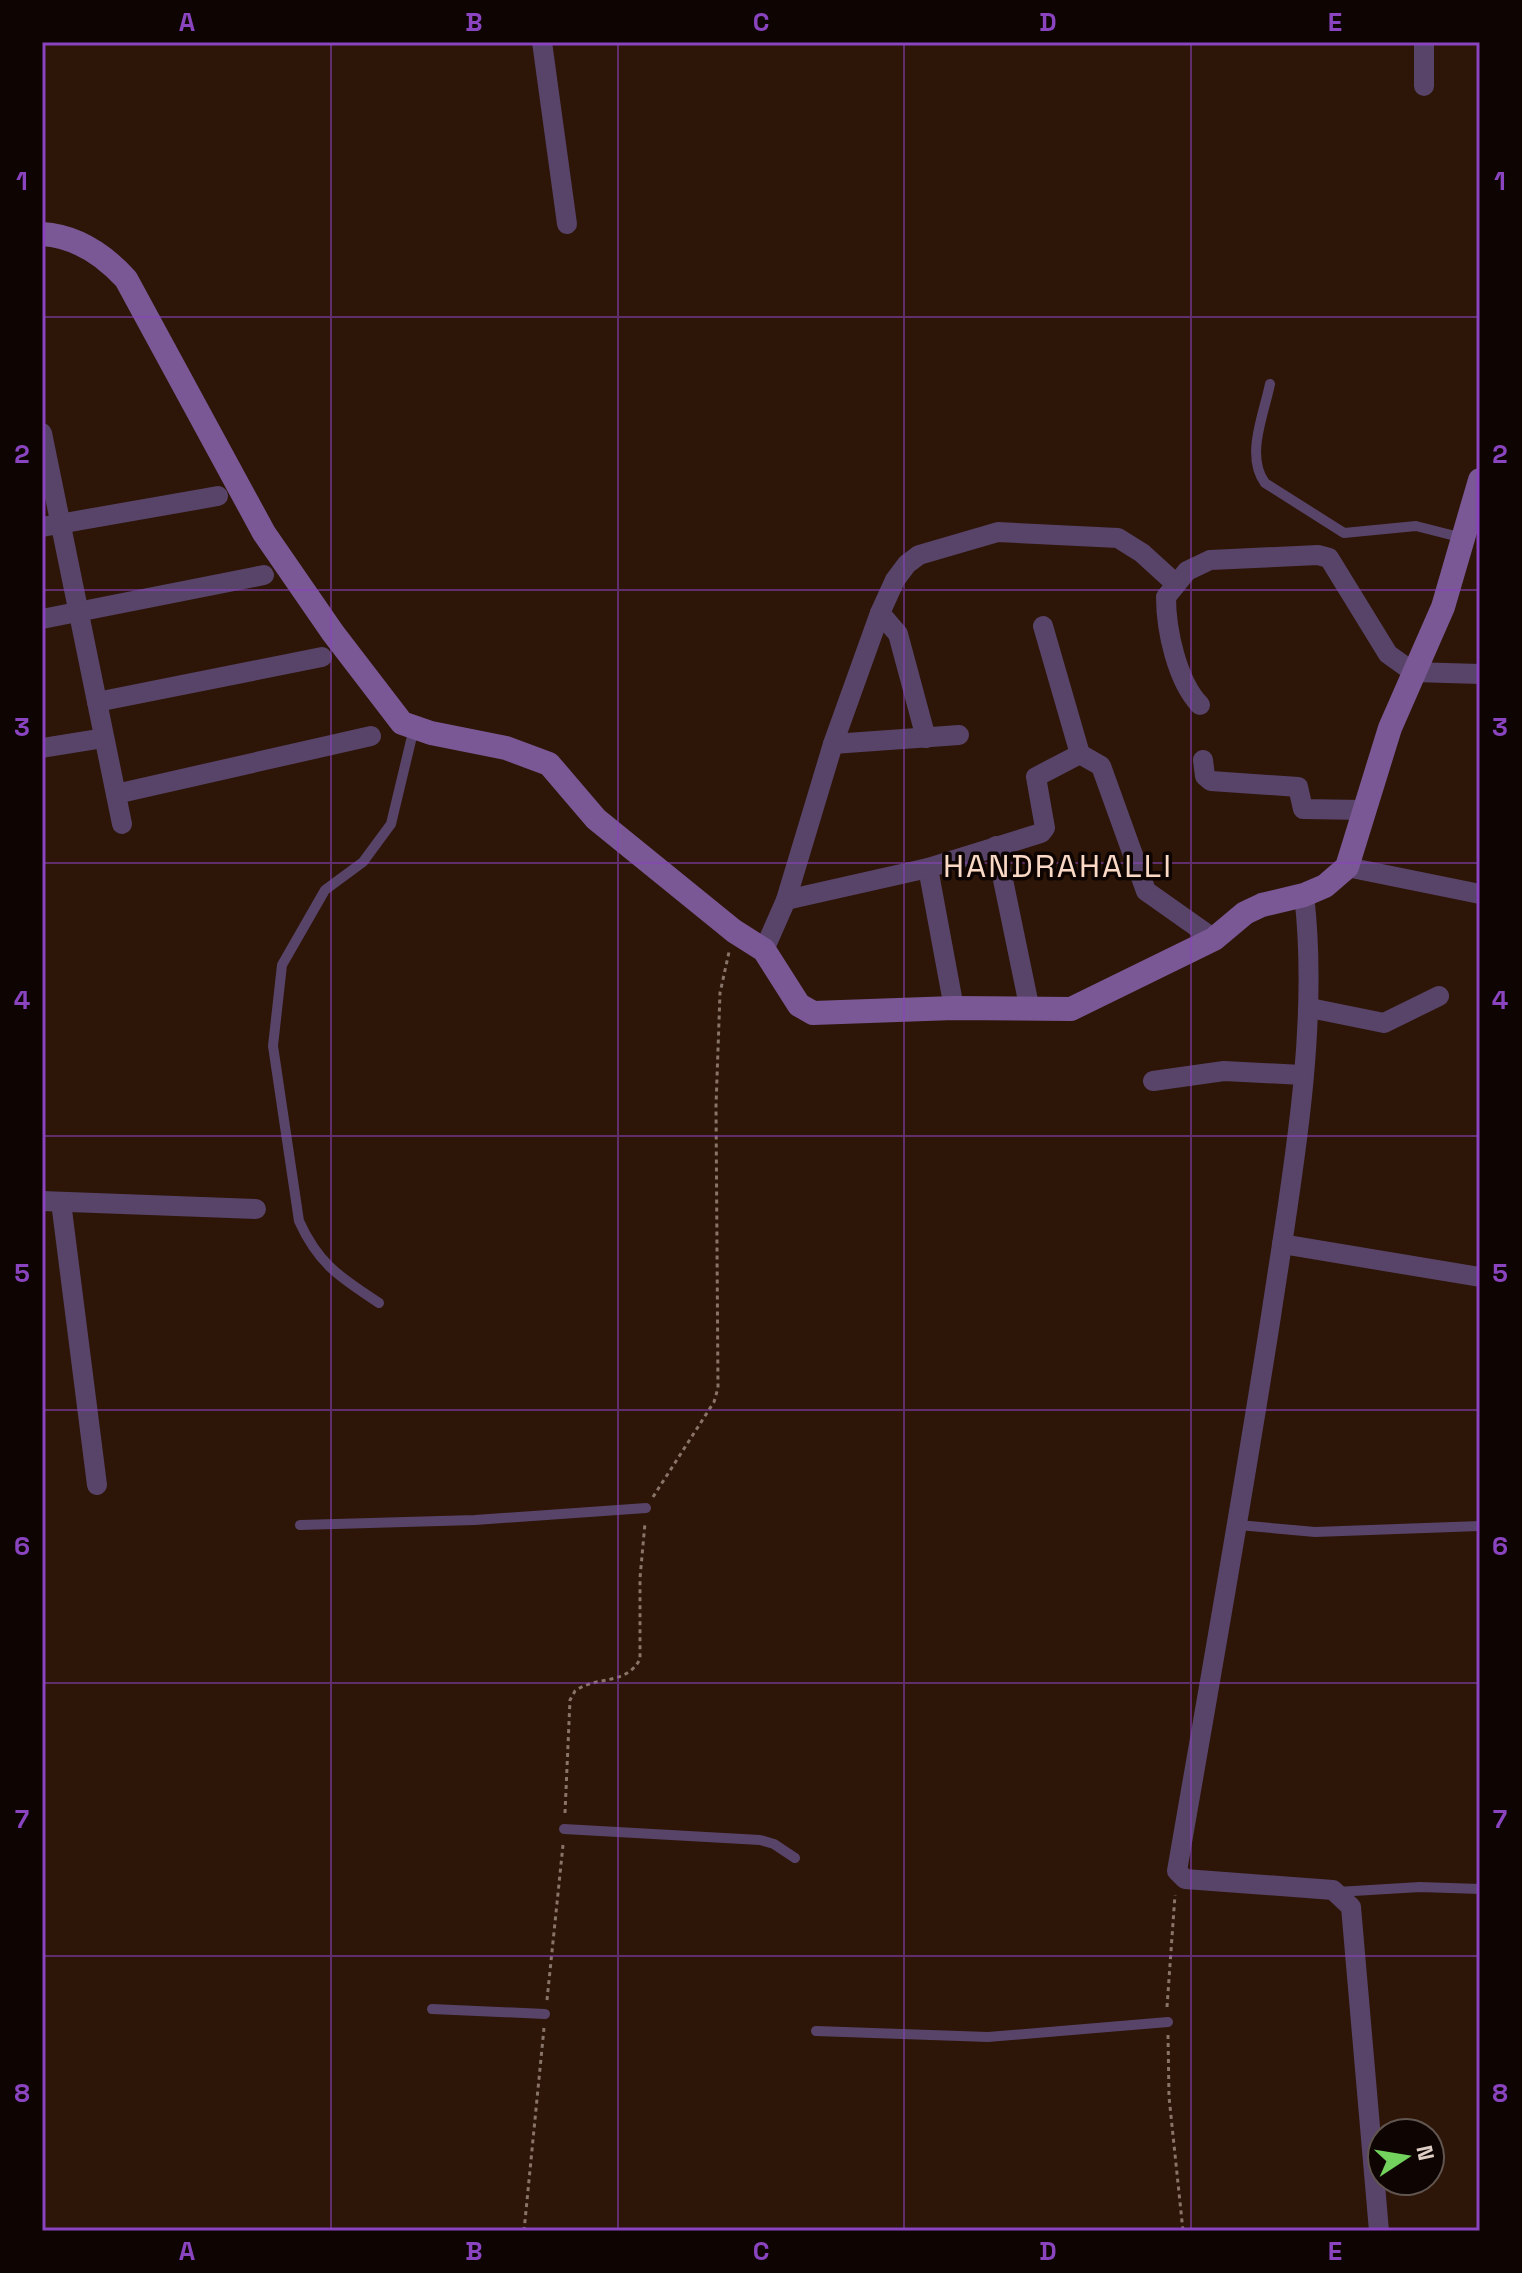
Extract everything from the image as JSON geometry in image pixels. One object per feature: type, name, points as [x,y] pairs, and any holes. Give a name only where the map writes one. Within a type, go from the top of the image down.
[{"type":"street","points":[[542,42],[567,224]]},
{"type":"street","points":[[1424,42],[1424,86]]},
{"type":"street","points":[[42,234],[58,236],[92,250],[109,260],[126,279],[264,533],[394,714],[414,728],[506,748],[549,764],[596,819],[734,931],[764,950],[799,1005],[813,1013],[954,1008],[1071,1009],[1088,1004],[1214,939],[1254,909],[1325,886],[1347,867],[1363,810],[1413,672],[1443,607],[1480,480]]},
{"type":"street","points":[[42,433],[52,526],[78,613],[122,824]]},
{"type":"street","points":[[52,526],[218,496]]},
{"type":"street","points":[[764,950],[786,900],[833,744],[880,613],[895,580],[919,555],[998,532],[1118,538],[1142,553],[1176,584]]},
{"type":"street","points":[[1200,705],[1185,685],[1168,623],[1166,597],[1187,571],[1210,560],[1318,555],[1329,558],[1388,654],[1413,672],[1480,674]]},
{"type":"street","points":[[42,619],[264,575]]},
{"type":"street","points":[[880,613],[898,634],[926,738]]},
{"type":"street","points":[[1043,626],[1080,754],[1101,766],[1146,891],[1214,939]]},
{"type":"street","points":[[97,702],[322,657]]},
{"type":"street","points":[[833,744],[959,735]]},
{"type":"street","points":[[116,794],[371,736]]},
{"type":"street","points":[[42,748],[104,738]]},
{"type":"street","points":[[786,900],[928,868],[1044,831],[1036,777],[1080,754]]},
{"type":"street","points":[[1203,760],[1207,780],[1298,787],[1303,809],[1363,810]]},
{"type":"street","points":[[996,846],[1030,1010]]},
{"type":"street","points":[[1347,867],[1480,894]]},
{"type":"street","points":[[928,868],[954,1008]]},
{"type":"street","points":[[1304,895],[1310,1008],[1282,1244],[1238,1525],[1177,1871],[1185,1879],[1337,1892],[1351,1907],[1379,2231]]},
{"type":"street","points":[[1310,1008],[1384,1023],[1439,996]]},
{"type":"street","points":[[1153,1081],[1224,1071],[1302,1075]]},
{"type":"street","points":[[97,1485],[52,1201],[256,1209]]},
{"type":"street","points":[[1282,1244],[1480,1277]]},
{"type":"lane","points":[[1270,384],[1255,454],[1259,475],[1265,483],[1344,533],[1416,526],[1465,539]]},
{"type":"lane","points":[[379,1303],[328,1270],[311,1247],[299,1221],[273,1046],[275,1011],[282,965],[325,890],[363,862],[391,824],[414,728]]},
{"type":"lane","points":[[300,1525],[475,1520],[646,1508]]},
{"type":"lane","points":[[1238,1525],[1315,1532],[1480,1526]]},
{"type":"lane","points":[[564,1829],[760,1840],[774,1844],[795,1858]]},
{"type":"lane","points":[[1337,1892],[1420,1887],[1480,1889]]},
{"type":"lane","points":[[432,2009],[545,2014]]},
{"type":"lane","points":[[816,2031],[988,2037],[1168,2022]]},
{"type":"path","points":[[524,2231],[564,1829],[570,1700],[581,1686],[622,1677],[635,1670],[640,1659],[640,1578],[646,1508],[714,1402],[718,1388],[716,1106],[720,993],[734,931]]},
{"type":"path","points":[[1177,1871],[1167,1977],[1169,2097],[1183,2231]]},
{"type":"district","name":"HANDRAHALLI","points":[[1058,866]]}]
